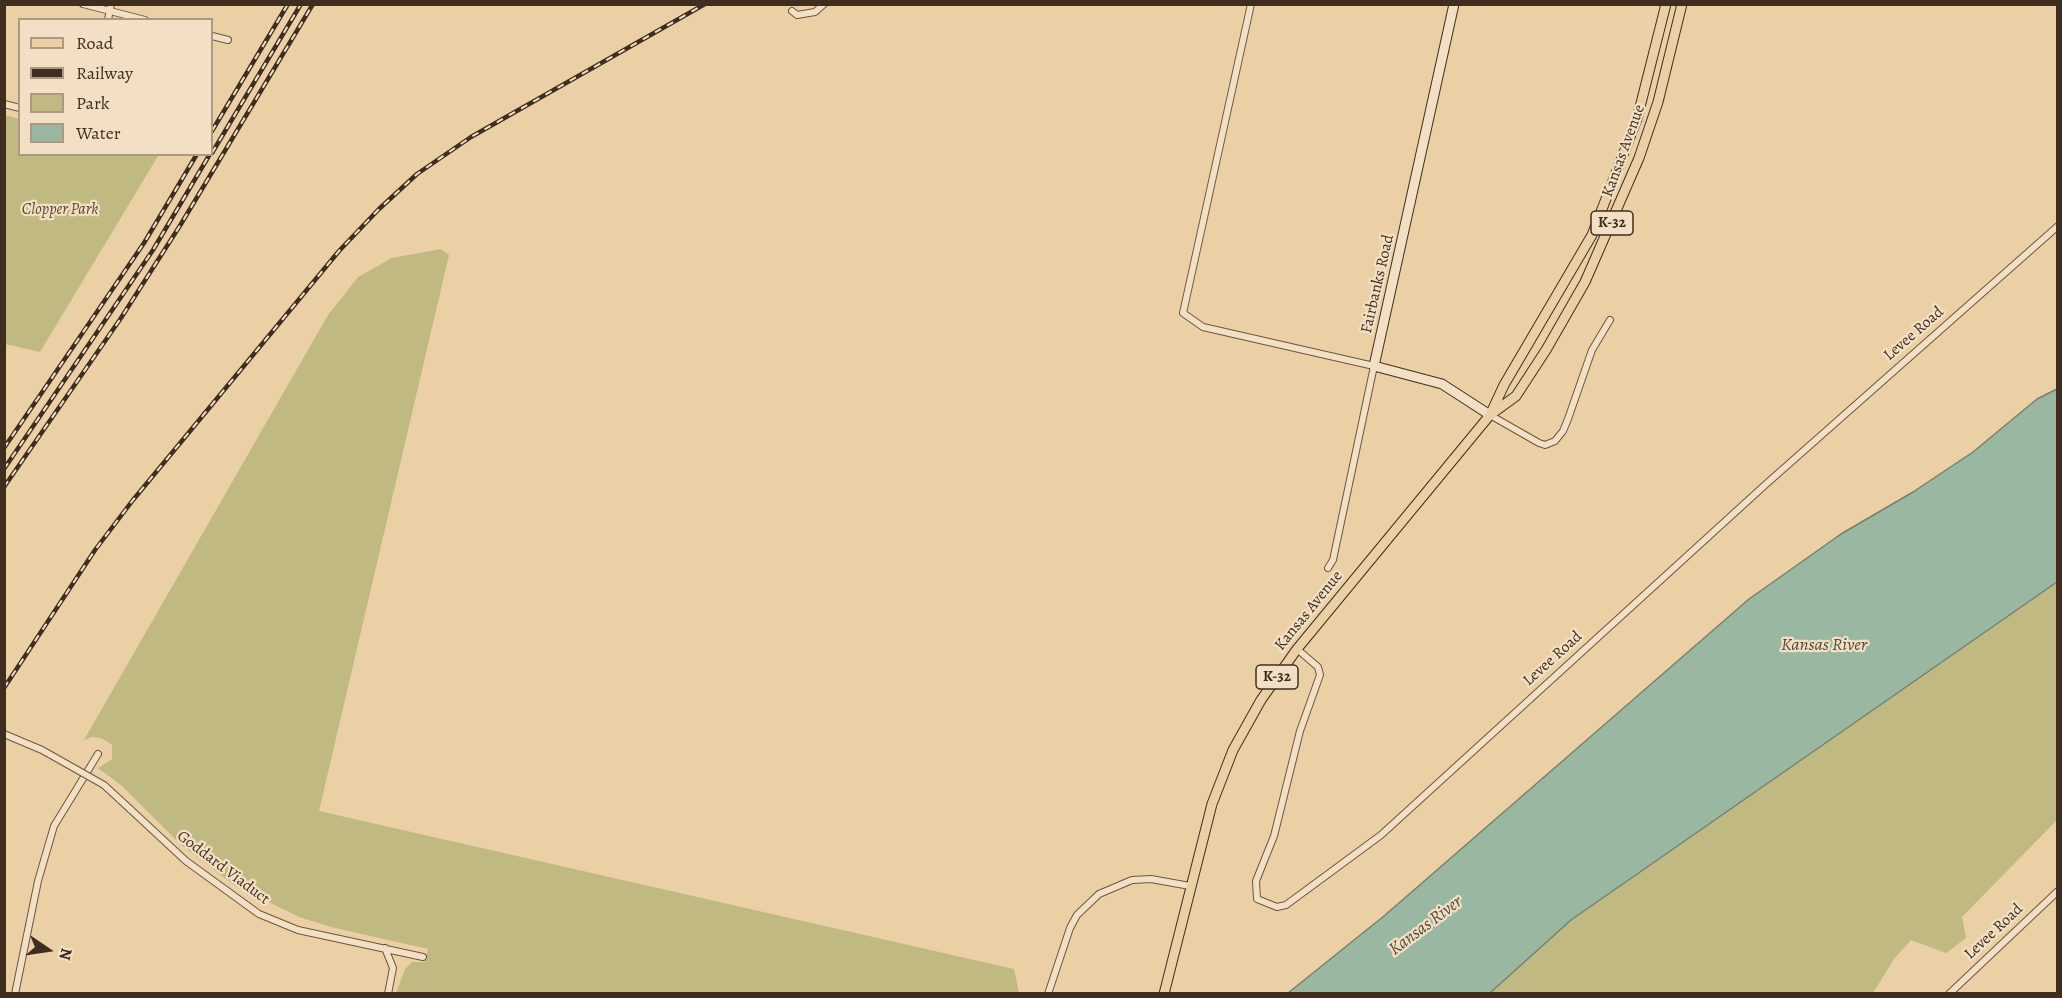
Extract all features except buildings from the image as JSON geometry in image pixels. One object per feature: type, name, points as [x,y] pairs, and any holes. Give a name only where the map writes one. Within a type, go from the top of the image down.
[{"type":"main road","name":"Kansas Avenue","points":[[1490,415],[1504,385],[1592,235],[1637,119],[1666,4]]},
{"type":"main road","name":"Kansas Avenue","points":[[1164,993],[1212,804],[1233,750],[1261,700],[1297,649],[1490,415],[1516,396],[1546,350],[1590,272],[1616,216],[1658,102],[1682,4]]},
{"type":"street","points":[[83,4],[110,8],[139,18]]},
{"type":"street","points":[[792,11],[797,15],[815,12],[824,4]]},
{"type":"street","points":[[1251,4],[1183,313],[1203,327],[1442,384],[1490,415],[1545,445],[1555,441],[1563,431],[1592,350],[1610,320]]},
{"type":"street","name":"Fairbanks Road","points":[[1328,568],[1333,560],[1454,4]]},
{"type":"street","points":[[213,36],[228,40]]},
{"type":"street","name":"Levee Road","points":[[1297,649],[1318,667],[1320,675],[1300,731],[1274,837],[1256,881],[1257,899],[1277,907],[1286,905],[1381,835],[1765,485],[2058,226]]},
{"type":"street","name":"Goddard Viaduct","points":[[4,734],[42,750],[104,785],[186,861],[259,914],[298,930],[423,957]]},
{"type":"street","points":[[15,993],[38,881],[54,826],[98,754]]},
{"type":"street","points":[[1048,993],[1070,928],[1077,915],[1099,894],[1132,880],[1151,879],[1190,886]]},
{"type":"street","name":"Levee Road","points":[[1949,993],[2058,891]]},
{"type":"street","points":[[385,948],[393,968],[388,993]]},
{"type":"green space","name":"Clopper Park","points":[[5,115],[18,119],[18,156],[158,156],[40,352],[5,344]]},
{"type":"green space","points":[[441,249],[449,255],[319,811],[1014,969],[1019,993],[396,993],[405,969],[412,962],[425,962],[428,949],[331,927],[299,917],[234,885],[179,843],[121,785],[98,768],[112,759],[112,745],[101,738],[92,737],[84,740],[328,315],[358,277],[392,258]]},
{"type":"green space","points":[[2057,582],[2057,820],[1962,917],[1966,938],[1946,953],[1911,940],[1894,959],[1873,993],[1490,994],[1571,920]]},
{"type":"water","name":"Kansas River","points":[[2057,389],[2057,582],[1571,920],[1490,993],[1288,993],[1384,916],[1749,599],[1841,534],[1913,492],[1973,452],[2037,399]]},
{"type":"railway","points":[[213,129],[288,4]]},
{"type":"railway","points":[[213,151],[301,4]]},
{"type":"railway","points":[[4,487],[121,318],[181,224],[313,4]]},
{"type":"railway","points":[[4,688],[95,550],[133,500],[339,251],[379,209],[417,174],[471,137],[705,4]]},
{"type":"railway","points":[[4,448],[144,243],[196,156]]},
{"type":"railway","points":[[4,469],[153,250],[209,156]]}]
